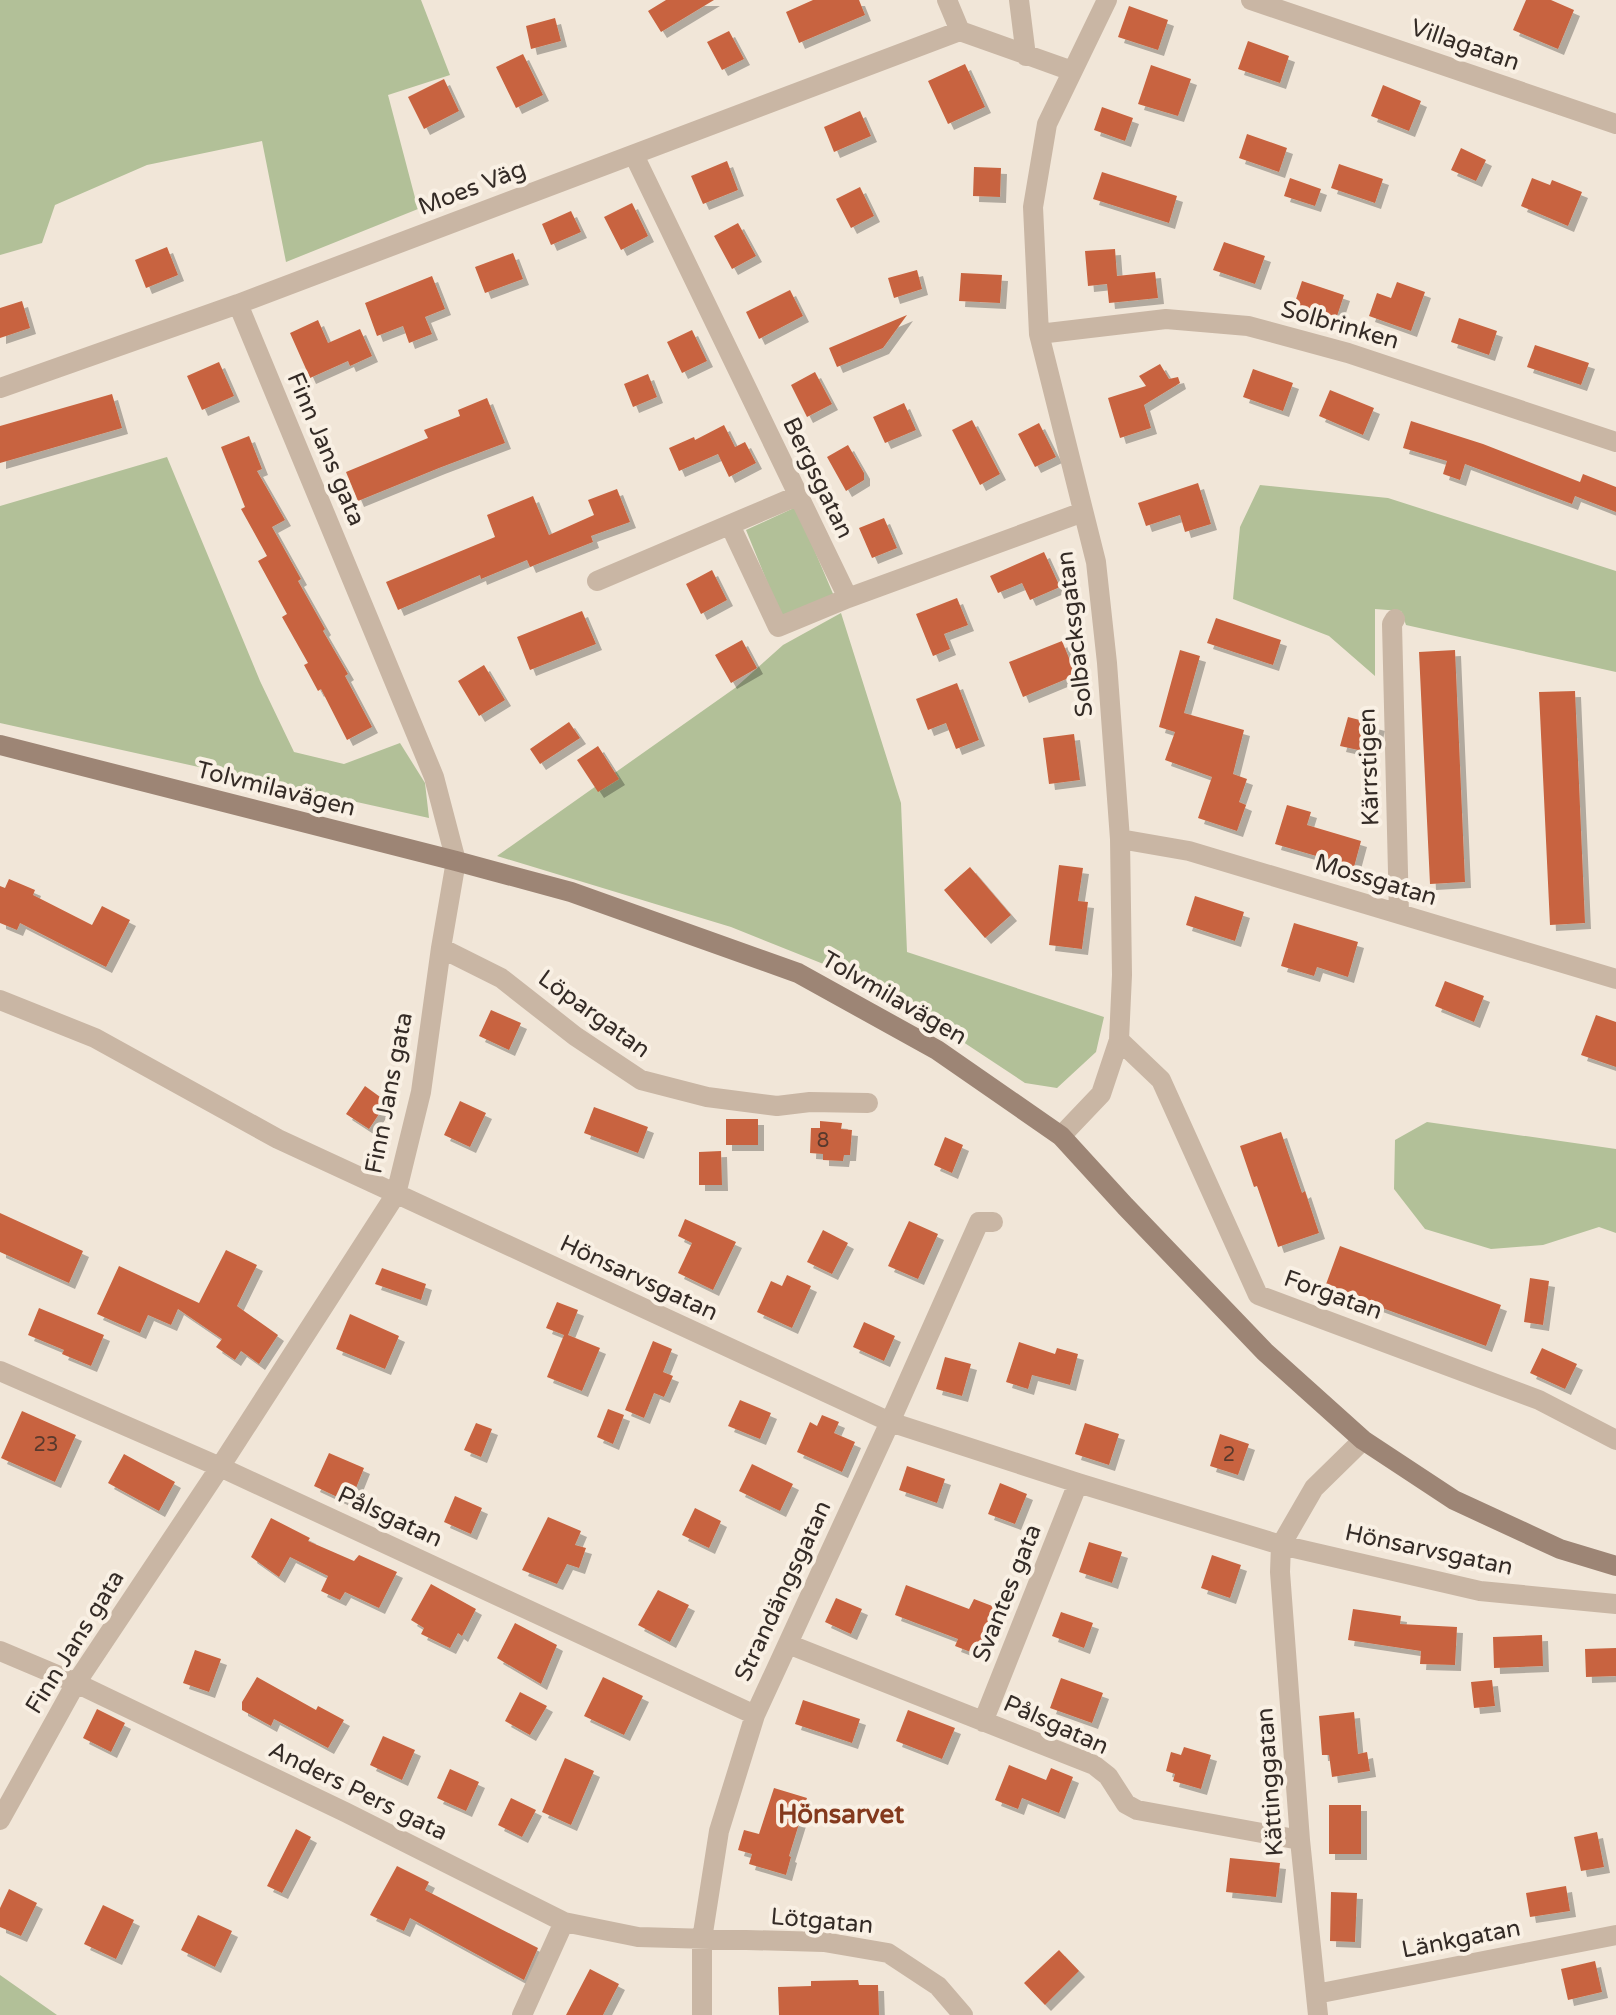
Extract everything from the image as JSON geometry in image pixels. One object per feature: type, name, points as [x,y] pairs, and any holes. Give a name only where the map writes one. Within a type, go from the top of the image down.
[{"type":"street","points":[[947,0],[960,31],[1072,71]]},
{"type":"street","points":[[1019,0],[1026,56]]},
{"type":"street","name":"Solbacksgatan","points":[[1061,1136],[1101,1094],[1119,1040],[1122,975],[1120,839],[1096,562],[1039,334],[1033,207],[1047,124],[1107,0]]},
{"type":"street","name":"Villagatan","points":[[1251,0],[1616,124]]},
{"type":"street","name":"Moes Väg","points":[[0,388],[238,304],[960,31]]},
{"type":"street","name":"Bergsgatan","points":[[634,155],[848,598]]},
{"type":"street","name":"Finn Jans gata","points":[[0,1820],[76,1683],[396,1194],[421,1092],[456,861],[434,777],[238,304]]},
{"type":"street","name":"Solbrinken","points":[[1039,334],[1166,319],[1248,326],[1348,353],[1616,442]]},
{"type":"street","points":[[597,581],[797,496]]},
{"type":"street","points":[[730,525],[778,627],[848,598],[1083,512]]},
{"type":"street","name":"Kärrstigen","points":[[1395,619],[1392,624],[1399,914]]},
{"type":"street","name":"Tolvmilavägen","points":[[0,745],[571,892],[798,973],[937,1050],[1061,1136],[1265,1352],[1363,1440],[1454,1500],[1560,1549],[1616,1566]]},
{"type":"street","name":"Mossgatan","points":[[1120,839],[1189,851],[1616,979]]},
{"type":"street","name":"Löpargatan","points":[[441,948],[501,978],[575,1036],[641,1080],[707,1097],[777,1106],[810,1102],[868,1103]]},
{"type":"street","name":"Hönsarvsgatan","points":[[0,1000],[95,1038],[278,1139],[890,1422],[1281,1545],[1480,1591],[1616,1604]]},
{"type":"street","name":"Forgatan","points":[[1119,1040],[1161,1080],[1258,1295],[1539,1400],[1616,1440]]},
{"type":"street","name":"Strandängsgatan","points":[[702,2015],[702,1939],[719,1831],[755,1715],[979,1222],[993,1222]]},
{"type":"street","name":"Pålsgatan","points":[[0,1371],[220,1467],[755,1715]]},
{"type":"street","points":[[1281,1545],[1314,1488],[1363,1440]]},
{"type":"street","name":"Svantes gata","points":[[983,1722],[1078,1483]]},
{"type":"street","name":"Kättinggatan","points":[[1281,1545],[1280,1572],[1300,1840],[1318,2015]]},
{"type":"street","name":"Pålsgatan","points":[[788,1644],[1094,1765],[1108,1776],[1126,1804],[1137,1810],[1300,1840]]},
{"type":"street","name":"Anders Pers gata","points":[[0,1651],[76,1683],[345,1812],[564,1922],[638,1937],[702,1939]]},
{"type":"street","points":[[522,2015],[564,1922]]},
{"type":"street","name":"Länkgatan","points":[[1316,1994],[1616,1935]]},
{"type":"street","name":"Lötgatan","points":[[702,1939],[824,1942],[888,1953],[938,1986],[963,2015]]},
{"type":"green space","points":[[0,0],[421,0],[450,75],[388,95],[418,209],[286,262],[262,141],[147,165],[55,205],[42,243],[0,255]]},
{"type":"green space","points":[[167,457],[260,681],[294,752],[344,764],[400,743],[425,783],[429,818],[0,723],[0,506]]},
{"type":"green space","points":[[1260,485],[1388,498],[1616,571],[1616,672],[1406,625],[1401,611],[1375,609],[1375,676],[1329,636],[1233,599],[1240,527]]},
{"type":"green space","points":[[796,507],[834,596],[781,616],[746,530]]},
{"type":"green space","points":[[841,613],[901,803],[907,952],[1104,1017],[1096,1052],[1057,1088],[1025,1083],[948,1032],[836,969],[731,927],[497,856],[735,688],[783,645]]},
{"type":"green space","points":[[1427,1122],[1616,1149],[1616,1233],[1599,1227],[1543,1245],[1491,1249],[1425,1229],[1394,1189],[1395,1140]]},
{"type":"green space","points":[[0,1975],[57,2015],[0,2015]]},
{"type":"building","points":[[666,0],[714,0],[661,32],[648,11]]},
{"type":"building","points":[[813,0],[859,0],[865,15],[799,43],[786,12]]},
{"type":"building","points":[[1526,0],[1551,0],[1574,10],[1558,49],[1513,30]]},
{"type":"building","points":[[1129,6],[1168,20],[1158,50],[1118,37]]},
{"type":"building","points":[[555,18],[561,41],[531,49],[526,26]]},
{"type":"building","points":[[729,31],[744,59],[722,70],[707,42]]},
{"type":"building","points":[[1248,41],[1289,56],[1280,83],[1238,69]]},
{"type":"building","points":[[523,54],[543,95],[516,108],[496,67]]},
{"type":"building","points":[[965,64],[985,107],[948,124],[928,81]]},
{"type":"building","points":[[1151,65],[1191,79],[1178,116],[1138,104]]},
{"type":"building","points":[[444,79],[459,111],[424,129],[408,97]]},
{"type":"building","points":[[1383,85],[1421,101],[1409,131],[1371,116]]},
{"type":"building","points":[[1102,107],[1133,118],[1125,141],[1094,130]]},
{"type":"building","points":[[860,111],[871,136],[834,152],[824,127]]},
{"type":"building","points":[[1247,134],[1287,148],[1279,172],[1239,158]]},
{"type":"building","points":[[1461,148],[1486,160],[1476,181],[1451,170]]},
{"type":"building","points":[[727,161],[738,190],[703,204],[691,176]]},
{"type":"building","points":[[1339,164],[1383,179],[1375,203],[1331,188]]},
{"type":"building","points":[[974,167],[1001,168],[1000,197],[973,196]]},
{"type":"building","points":[[1102,172],[1177,196],[1169,223],[1093,199]]},
{"type":"building","points":[[1290,178],[1321,189],[1315,206],[1284,196]]},
{"type":"building","points":[[1532,178],[1550,185],[1552,180],[1582,192],[1568,226],[1521,206]]},
{"type":"building","points":[[860,187],[874,216],[851,228],[836,199]]},
{"type":"building","points":[[632,203],[648,236],[621,250],[604,217]]},
{"type":"building","points":[[571,211],[581,232],[551,245],[542,224]]},
{"type":"building","points":[[738,223],[756,256],[732,269],[714,236]]},
{"type":"building","points":[[1224,242],[1265,256],[1255,284],[1213,270]]},
{"type":"building","points":[[167,247],[178,275],[146,288],[135,260]]},
{"type":"building","points":[[1115,249],[1117,276],[1155,272],[1158,298],[1109,303],[1107,284],[1088,286],[1085,251]]},
{"type":"building","points":[[513,253],[523,279],[485,293],[475,267]]},
{"type":"building","points":[[917,270],[922,289],[894,298],[888,278]]},
{"type":"building","points":[[961,273],[1002,275],[1000,303],[959,301]]},
{"type":"building","points":[[432,276],[445,309],[425,317],[432,334],[409,343],[403,326],[377,336],[365,303]]},
{"type":"building","points":[[1302,281],[1344,295],[1336,319],[1294,305]]},
{"type":"building","points":[[1397,282],[1425,292],[1411,331],[1369,316],[1377,293],[1391,298]]},
{"type":"building","points":[[790,290],[803,316],[759,339],[746,312]]},
{"type":"building","points":[[22,301],[30,328],[0,338],[0,308]]},
{"type":"building","points":[[907,315],[883,348],[837,367],[829,348]]},
{"type":"building","points":[[1459,318],[1497,331],[1489,355],[1451,342]]},
{"type":"building","points":[[318,320],[328,343],[360,329],[372,356],[350,366],[348,361],[310,378],[290,333]]},
{"type":"building","points":[[692,330],[707,361],[682,373],[667,342]]},
{"type":"building","points":[[1535,345],[1589,363],[1581,385],[1527,367]]},
{"type":"building","points":[[219,362],[234,396],[202,410],[187,376]]},
{"type":"building","points":[[1160,364],[1169,379],[1178,377],[1180,383],[1144,405],[1151,428],[1120,438],[1108,398],[1146,386],[1139,376]]},
{"type":"building","points":[[1253,369],[1293,383],[1283,411],[1243,397]]},
{"type":"building","points":[[815,372],[832,404],[807,417],[791,385]]},
{"type":"building","points":[[648,374],[657,397],[633,407],[624,384]]},
{"type":"building","points":[[1330,390],[1374,408],[1363,435],[1319,416]]},
{"type":"building","points":[[112,394],[122,428],[0,463],[0,426]]},
{"type":"building","points":[[487,398],[505,443],[358,501],[346,472],[428,438],[424,430],[460,416],[458,410]]},
{"type":"building","points":[[904,403],[916,430],[885,443],[873,417]]},
{"type":"building","points":[[972,420],[1000,474],[980,485],[952,430]]},
{"type":"building","points":[[1411,421],[1483,444],[1580,482],[1583,474],[1616,487],[1616,512],[1575,496],[1572,504],[1465,464],[1460,480],[1443,474],[1447,461],[1403,448]]},
{"type":"building","points":[[1039,423],[1056,457],[1035,467],[1018,434]]},
{"type":"building","points":[[724,425],[735,447],[745,442],[756,463],[729,477],[718,454],[679,471],[669,448],[694,437],[695,440]]},
{"type":"building","points":[[249,436],[262,469],[257,471],[285,520],[272,527],[301,579],[298,581],[348,674],[345,676],[372,727],[347,740],[321,689],[318,691],[304,665],[308,663],[282,617],[287,614],[258,561],[267,556],[241,509],[245,507],[221,447]]},
{"type":"building","points":[[848,445],[864,473],[864,480],[846,491],[827,457]]},
{"type":"building","points":[[1198,483],[1211,524],[1185,532],[1180,515],[1146,526],[1138,503]]},
{"type":"building","points":[[617,489],[630,522],[591,536],[593,542],[530,567],[527,560],[481,579],[480,575],[398,610],[386,582],[495,537],[487,515],[533,496],[549,535],[594,515],[588,500]]},
{"type":"building","points":[[884,518],[897,548],[872,558],[859,528]]},
{"type":"building","points":[[1044,552],[1060,587],[1030,600],[1022,583],[998,593],[990,576]]},
{"type":"building","points":[[712,570],[727,600],[701,614],[686,584]]},
{"type":"building","points":[[957,598],[968,625],[944,634],[950,649],[933,656],[916,614]]},
{"type":"building","points":[[582,611],[596,644],[530,670],[517,637]]},
{"type":"building","points":[[1216,618],[1281,640],[1273,665],[1207,643]]},
{"type":"building","points":[[742,640],[757,668],[731,683],[715,655]]},
{"type":"building","points":[[1062,641],[1076,675],[1023,697],[1009,662]]},
{"type":"building","points":[[1180,650],[1200,656],[1184,713],[1244,730],[1233,774],[1247,779],[1239,802],[1246,805],[1237,831],[1198,818],[1212,777],[1165,760],[1175,732],[1159,727]]},
{"type":"building","points":[[1455,650],[1465,882],[1430,884],[1419,652]]},
{"type":"building","points":[[484,665],[505,700],[479,716],[458,681]]},
{"type":"building","points":[[957,683],[979,740],[956,749],[946,723],[928,730],[916,699]]},
{"type":"building","points":[[1575,691],[1585,923],[1550,925],[1539,692]]},
{"type":"building","points":[[1348,717],[1379,725],[1372,753],[1340,746]]},
{"type":"building","points":[[569,722],[580,738],[540,764],[530,749]]},
{"type":"building","points":[[1074,734],[1080,780],[1049,784],[1043,738]]},
{"type":"building","points":[[598,746],[619,779],[598,792],[577,760]]},
{"type":"building","points":[[1287,805],[1311,812],[1307,825],[1361,841],[1354,867],[1275,844]]},
{"type":"building","points":[[1059,865],[1083,868],[1078,901],[1088,902],[1082,949],[1049,945]]},
{"type":"building","points":[[970,867],[1011,915],[985,938],[944,890]]},
{"type":"building","points":[[9,879],[35,890],[33,895],[92,925],[102,906],[130,920],[106,967],[20,923],[17,930],[0,923],[0,886],[5,888]]},
{"type":"building","points":[[1195,896],[1244,912],[1235,941],[1186,925]]},
{"type":"building","points":[[1294,923],[1358,942],[1348,977],[1317,967],[1314,976],[1281,966]]},
{"type":"building","points":[[1445,981],[1484,996],[1474,1022],[1435,1006]]},
{"type":"building","points":[[491,1010],[521,1023],[509,1050],[479,1036]]},
{"type":"building","points":[[1596,1015],[1616,1022],[1616,1067],[1581,1055]]},
{"type":"building","points":[[365,1086],[387,1102],[369,1129],[346,1114]]},
{"type":"building","points":[[460,1101],[486,1113],[470,1147],[444,1135]]},
{"type":"building","points":[[594,1107],[648,1127],[638,1153],[584,1133]]},
{"type":"building","points":[[726,1119],[758,1119],[758,1145],[726,1145]]},
{"type":"building","points":[[820,1121],[842,1123],[841,1129],[852,1130],[850,1155],[844,1155],[843,1161],[823,1160],[823,1154],[810,1153],[811,1128],[820,1128]]},
{"type":"building","points":[[1281,1132],[1319,1233],[1278,1247],[1240,1146]]},
{"type":"building","points":[[945,1137],[963,1145],[952,1173],[934,1165]]},
{"type":"building","points":[[721,1151],[722,1185],[699,1185],[699,1152]]},
{"type":"building","points":[[0,1213],[83,1251],[69,1283],[0,1252]]},
{"type":"building","points":[[685,1219],[736,1242],[713,1290],[678,1273],[692,1243],[678,1236]]},
{"type":"building","points":[[909,1221],[938,1234],[918,1279],[888,1266]]},
{"type":"building","points":[[823,1230],[848,1243],[832,1274],[807,1262]]},
{"type":"building","points":[[1340,1246],[1501,1305],[1486,1346],[1325,1287]]},
{"type":"building","points":[[226,1250],[257,1265],[237,1306],[278,1335],[259,1364],[241,1351],[235,1360],[216,1347],[222,1339],[178,1309],[171,1325],[148,1315],[140,1333],[97,1314],[119,1266],[199,1303]]},
{"type":"building","points":[[382,1268],[426,1284],[421,1300],[375,1284]]},
{"type":"building","points":[[787,1275],[811,1286],[792,1328],[757,1312],[771,1281],[782,1286]]},
{"type":"building","points":[[1530,1278],[1549,1281],[1543,1325],[1524,1322]]},
{"type":"building","points":[[557,1302],[578,1310],[568,1335],[600,1348],[582,1391],[547,1377],[564,1335],[546,1328]]},
{"type":"building","points":[[39,1308],[104,1335],[91,1366],[62,1354],[64,1350],[28,1335]]},
{"type":"building","points":[[350,1314],[399,1336],[385,1369],[336,1349]]},
{"type":"building","points":[[864,1322],[895,1336],[884,1361],[853,1347]]},
{"type":"building","points":[[653,1341],[672,1349],[663,1372],[673,1376],[664,1397],[654,1393],[644,1418],[625,1410]]},
{"type":"building","points":[[1019,1342],[1055,1354],[1057,1348],[1078,1354],[1070,1385],[1032,1375],[1028,1389],[1006,1382]]},
{"type":"building","points":[[1542,1348],[1577,1364],[1565,1389],[1530,1373]]},
{"type":"building","points":[[945,1357],[971,1364],[962,1396],[936,1389]]},
{"type":"building","points":[[740,1400],[771,1413],[760,1439],[728,1426]]},
{"type":"building","points":[[608,1409],[624,1415],[613,1444],[597,1437]]},
{"type":"building","points":[[22,1411],[76,1435],[55,1482],[1,1458]]},
{"type":"building","points":[[822,1415],[839,1422],[834,1433],[855,1442],[842,1472],[797,1452],[810,1422],[817,1426]]},
{"type":"building","points":[[476,1423],[492,1429],[481,1457],[464,1450]]},
{"type":"building","points":[[1085,1423],[1119,1434],[1109,1465],[1075,1454]]},
{"type":"building","points":[[1220,1434],[1249,1444],[1238,1475],[1210,1466]]},
{"type":"building","points":[[329,1453],[364,1468],[350,1503],[314,1486]]},
{"type":"building","points":[[124,1454],[175,1482],[159,1511],[108,1483]]},
{"type":"building","points":[[752,1464],[793,1484],[780,1511],[739,1491]]},
{"type":"building","points":[[907,1466],[945,1479],[937,1503],[899,1490]]},
{"type":"building","points":[[1000,1483],[1027,1494],[1015,1524],[988,1514]]},
{"type":"building","points":[[455,1496],[482,1508],[471,1534],[444,1522]]},
{"type":"building","points":[[695,1508],[721,1521],[709,1548],[682,1535]]},
{"type":"building","points":[[548,1517],[581,1531],[575,1545],[586,1548],[579,1568],[567,1564],[557,1584],[522,1570]]},
{"type":"building","points":[[271,1518],[310,1538],[308,1541],[354,1561],[359,1555],[397,1572],[379,1608],[345,1592],[340,1600],[321,1591],[328,1576],[290,1557],[279,1577],[251,1557]]},
{"type":"building","points":[[1089,1542],[1122,1552],[1112,1583],[1079,1572]]},
{"type":"building","points":[[1212,1555],[1241,1565],[1230,1598],[1201,1588]]},
{"type":"building","points":[[431,1584],[476,1609],[462,1636],[458,1633],[450,1648],[421,1634],[424,1628],[411,1620]]},
{"type":"building","points":[[906,1585],[969,1609],[974,1599],[1000,1609],[981,1656],[955,1646],[958,1639],[895,1615]]},
{"type":"building","points":[[658,1590],[689,1605],[670,1642],[638,1625]]},
{"type":"building","points":[[836,1598],[862,1609],[851,1634],[825,1622]]},
{"type":"building","points":[[1353,1609],[1401,1616],[1400,1624],[1457,1627],[1455,1665],[1420,1664],[1421,1651],[1348,1640]]},
{"type":"building","points":[[1061,1612],[1093,1623],[1084,1648],[1052,1636]]},
{"type":"building","points":[[515,1623],[557,1645],[541,1684],[497,1658]]},
{"type":"building","points":[[1542,1635],[1543,1666],[1494,1668],[1493,1637]]},
{"type":"building","points":[[1616,1648],[1616,1676],[1586,1677],[1585,1649]]},
{"type":"building","points":[[195,1650],[221,1659],[209,1692],[183,1683]]},
{"type":"building","points":[[257,1677],[316,1710],[318,1706],[344,1720],[328,1748],[274,1719],[271,1726],[242,1710],[242,1702]]},
{"type":"building","points":[[603,1677],[643,1696],[624,1735],[584,1716]]},
{"type":"building","points":[[1061,1678],[1103,1693],[1092,1723],[1050,1708]]},
{"type":"building","points":[[1492,1680],[1495,1706],[1474,1708],[1471,1682]]},
{"type":"building","points":[[520,1692],[547,1706],[530,1735],[505,1721]]},
{"type":"building","points":[[803,1700],[860,1719],[852,1743],[795,1724]]},
{"type":"building","points":[[97,1709],[125,1723],[111,1752],[83,1738]]},
{"type":"building","points":[[908,1710],[955,1728],[942,1759],[896,1741]]},
{"type":"building","points":[[1354,1712],[1358,1754],[1367,1752],[1370,1771],[1332,1777],[1329,1755],[1322,1755],[1319,1716]]},
{"type":"building","points":[[383,1736],[415,1750],[402,1780],[370,1765]]},
{"type":"building","points":[[1184,1747],[1211,1755],[1201,1789],[1173,1781],[1175,1774],[1166,1771],[1171,1752],[1181,1755]]},
{"type":"building","points":[[565,1758],[594,1771],[571,1825],[542,1812]]},
{"type":"building","points":[[1009,1765],[1046,1780],[1051,1768],[1073,1777],[1059,1813],[1022,1798],[1018,1809],[995,1800]]},
{"type":"building","points":[[450,1769],[479,1782],[466,1811],[437,1798]]},
{"type":"building","points":[[774,1788],[807,1798],[786,1875],[749,1864],[752,1854],[738,1850],[744,1830],[759,1834]]},
{"type":"building","points":[[511,1798],[536,1810],[522,1837],[498,1825]]},
{"type":"building","points":[[1329,1805],[1361,1805],[1361,1854],[1329,1854]]},
{"type":"building","points":[[296,1829],[311,1837],[282,1893],[267,1886]]},
{"type":"building","points":[[1597,1832],[1604,1867],[1581,1871],[1574,1837]]},
{"type":"building","points":[[1230,1858],[1280,1863],[1276,1897],[1226,1892]]},
{"type":"building","points":[[397,1866],[429,1882],[425,1890],[538,1948],[524,1980],[410,1918],[404,1931],[370,1915]]},
{"type":"building","points":[[1566,1886],[1570,1911],[1530,1917],[1526,1893]]},
{"type":"building","points":[[9,1889],[37,1903],[21,1936],[0,1927],[0,1908]]},
{"type":"building","points":[[1331,1892],[1357,1893],[1355,1942],[1330,1941]]},
{"type":"building","points":[[103,1905],[134,1920],[116,1959],[84,1944]]},
{"type":"building","points":[[198,1915],[232,1931],[215,1967],[181,1950]]},
{"type":"building","points":[[1059,1950],[1079,1971],[1045,2005],[1024,1983]]},
{"type":"building","points":[[1595,1961],[1602,1992],[1568,2000],[1561,1969]]},
{"type":"building","points":[[590,1969],[619,1984],[603,2015],[566,2015]]},
{"type":"building","points":[[858,1980],[859,1985],[878,1985],[879,2015],[779,2015],[778,1987],[811,1986],[811,1981]]},
{"type":"district","name":"Hönsarvet","points":[[841,1814]]}]
